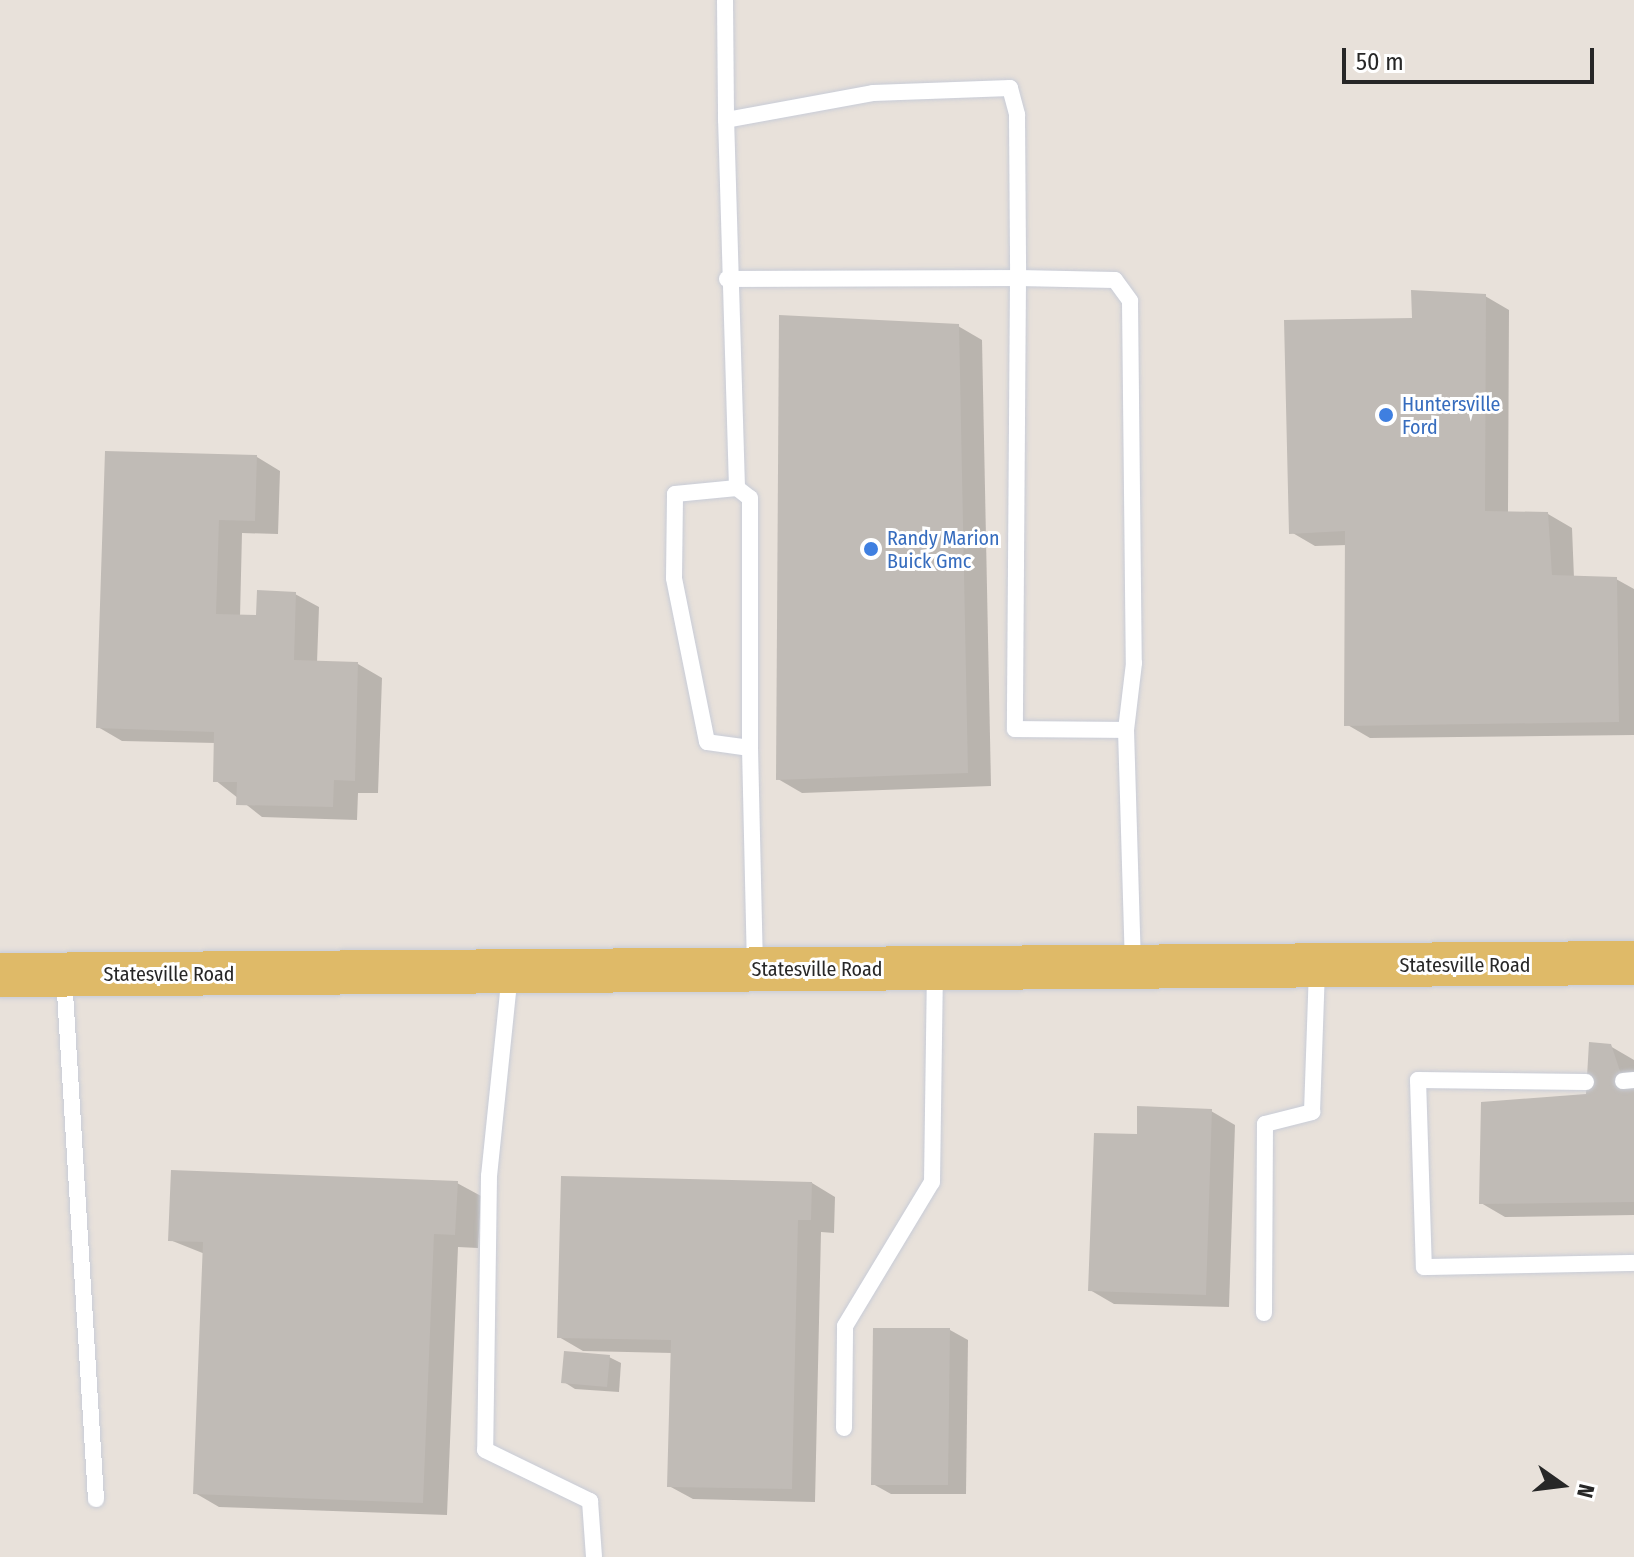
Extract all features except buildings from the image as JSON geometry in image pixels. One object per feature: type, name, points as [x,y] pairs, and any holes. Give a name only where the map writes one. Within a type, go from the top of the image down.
[{"type":"main road","name":"Statesville Road","points":[[0,975],[1634,963]]},
{"type":"lane","points":[[725,0],[727,279],[737,488]]},
{"type":"lane","points":[[726,120],[873,93],[1010,88],[1017,115],[1015,729],[1126,730]]},
{"type":"lane","points":[[727,279],[1115,280],[1130,301],[1134,663],[1126,730],[1133,967]]},
{"type":"lane","points":[[750,748],[707,742],[674,578],[675,494],[737,488],[750,498],[750,748],[755,970]]},
{"type":"lane","points":[[1264,1313],[1265,1124],[1312,1112],[1317,965]]},
{"type":"lane","points":[[844,1428],[845,1326],[932,1182],[935,968]]},
{"type":"lane","points":[[510,971],[489,1176],[485,1450],[590,1501],[594,1557]]},
{"type":"lane","points":[[64,974],[96,1499]]},
{"type":"lane","points":[[1586,1082],[1418,1080],[1424,1267],[1634,1263]]},
{"type":"place","name":"Huntersville Ford","points":[[1386,415]]},
{"type":"place","name":"Randy Marion Buick Gmc","points":[[871,549]]}]
